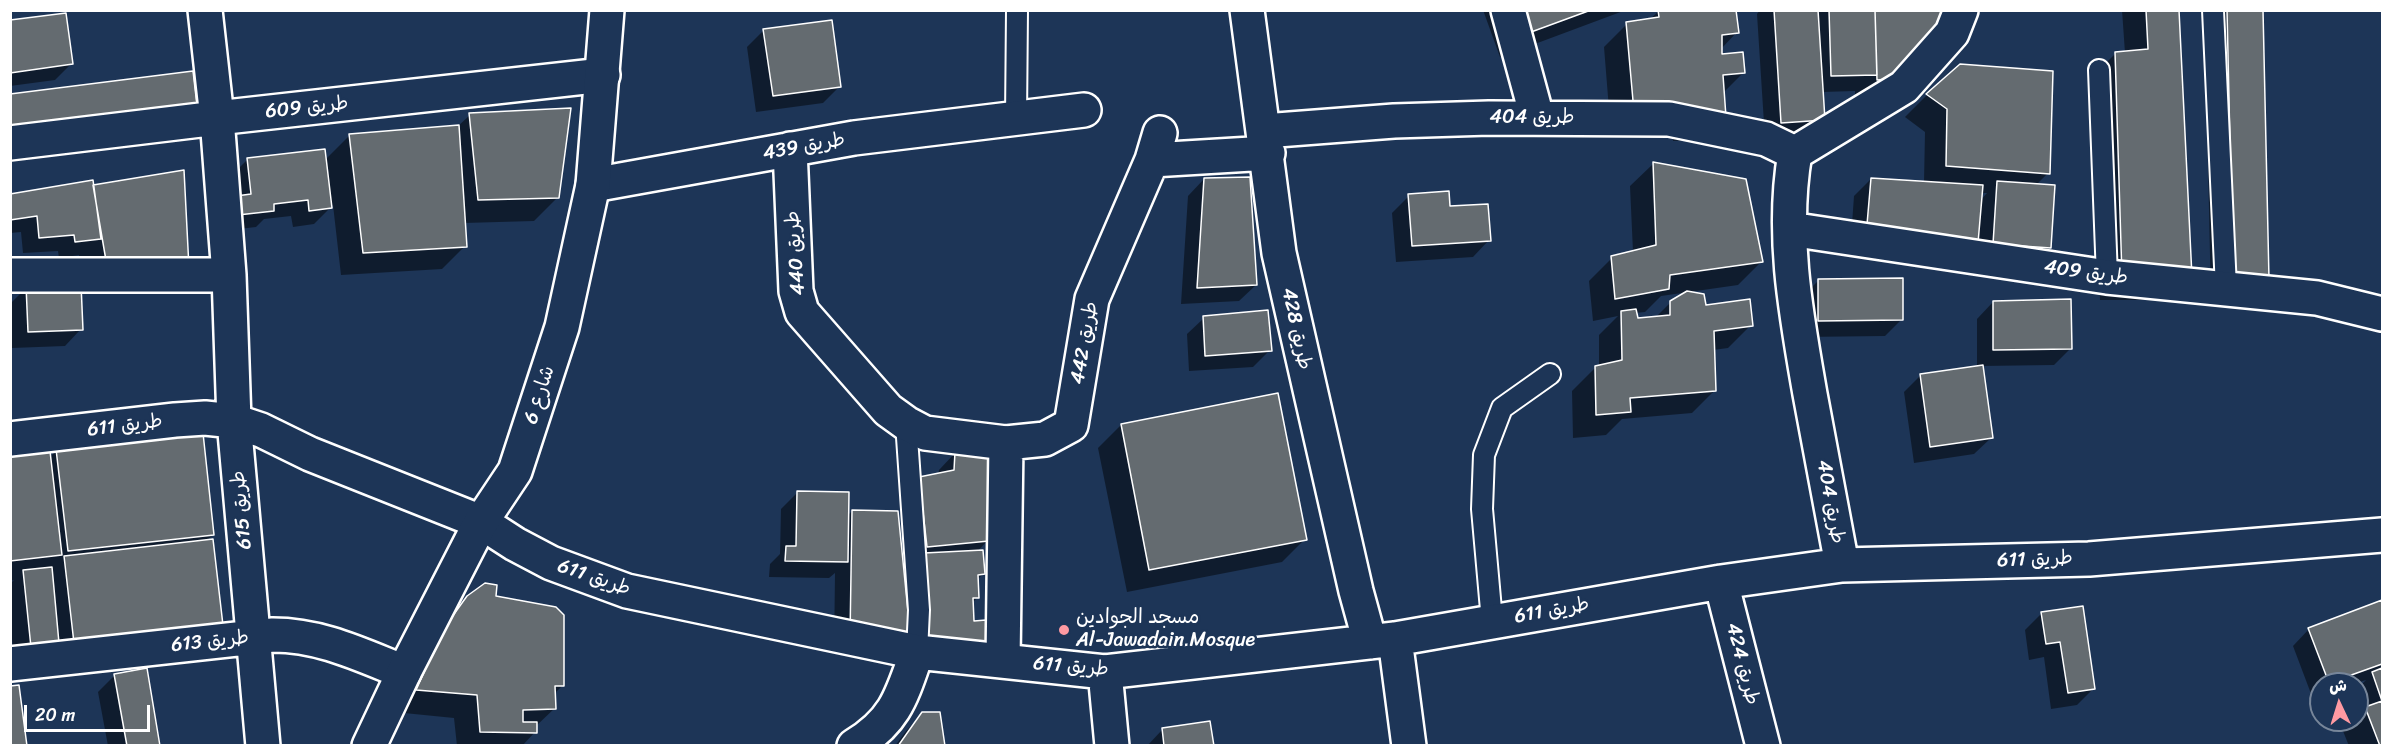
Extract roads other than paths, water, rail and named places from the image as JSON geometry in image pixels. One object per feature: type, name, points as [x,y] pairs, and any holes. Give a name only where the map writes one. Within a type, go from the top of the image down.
[{"type":"street","name":"طريق 615","points":[[205,10],[217,118],[228,275],[234,421],[263,746]]},
{"type":"street","name":"شارع 6","points":[[369,746],[481,522],[515,471],[562,327],[593,185],[607,10]]},
{"type":"street","name":"طريق 428","points":[[1247,10],[1279,253],[1350,569],[1382,640],[1409,746]]},
{"type":"street","points":[[1508,10],[1537,117]]},
{"type":"street","points":[[1795,153],[1904,87],[1952,33],[1961,10]]},
{"type":"street","name":"طريق 609","points":[[10,143],[603,75]]},
{"type":"street","name":"طريق 439","points":[[593,185],[790,149],[944,126],[1084,110]]},
{"type":"street","name":"طريق 404","points":[[1156,146],[1266,142],[1394,121],[1537,117],[1669,119],[1766,139],[1795,153],[1789,186],[1789,256],[1797,322],[1842,566]]},
{"type":"street","name":"طريق 442","points":[[906,423],[925,433],[1006,443],[1045,439],[1071,425],[1092,299],[1156,146]]},
{"type":"street","name":"طريق 440","points":[[790,149],[796,291],[802,312],[888,410],[906,423]]},
{"type":"street","name":"طريق 409","points":[[1790,229],[2107,277],[2317,297],[2382,314]]},
{"type":"street","points":[[10,275],[228,275]]},
{"type":"street","name":"طريق 611","points":[[10,439],[175,420],[205,418],[234,421],[261,430],[310,454],[481,522],[551,563],[588,579],[627,591],[917,652],[1105,672],[1382,640],[1721,582],[1842,566],[2089,559],[2382,536]]},
{"type":"street","points":[[1004,661],[1006,443]]},
{"type":"street","name":"طريق 424","points":[[1721,582],[1763,746]]},
{"type":"street","name":"طريق 613","points":[[10,664],[254,637],[293,635],[332,643],[404,672]]},
{"type":"street","points":[[854,746],[874,733],[900,701],[917,652]]},
{"type":"street","points":[[1105,672],[1112,746]]},
{"type":"lane","points":[[1016,118],[1017,10]]},
{"type":"lane","points":[[2213,10],[2226,288]]},
{"type":"lane","points":[[2099,70],[2107,277]]},
{"type":"lane","points":[[1492,621],[1482,509],[1484,455],[1502,408],[1550,374]]},
{"type":"lane","points":[[906,423],[919,610],[917,652]]},
{"type":"place","name":"مسجد الجوادين Al-Jawadain Mosque","points":[[1064,630]]}]
